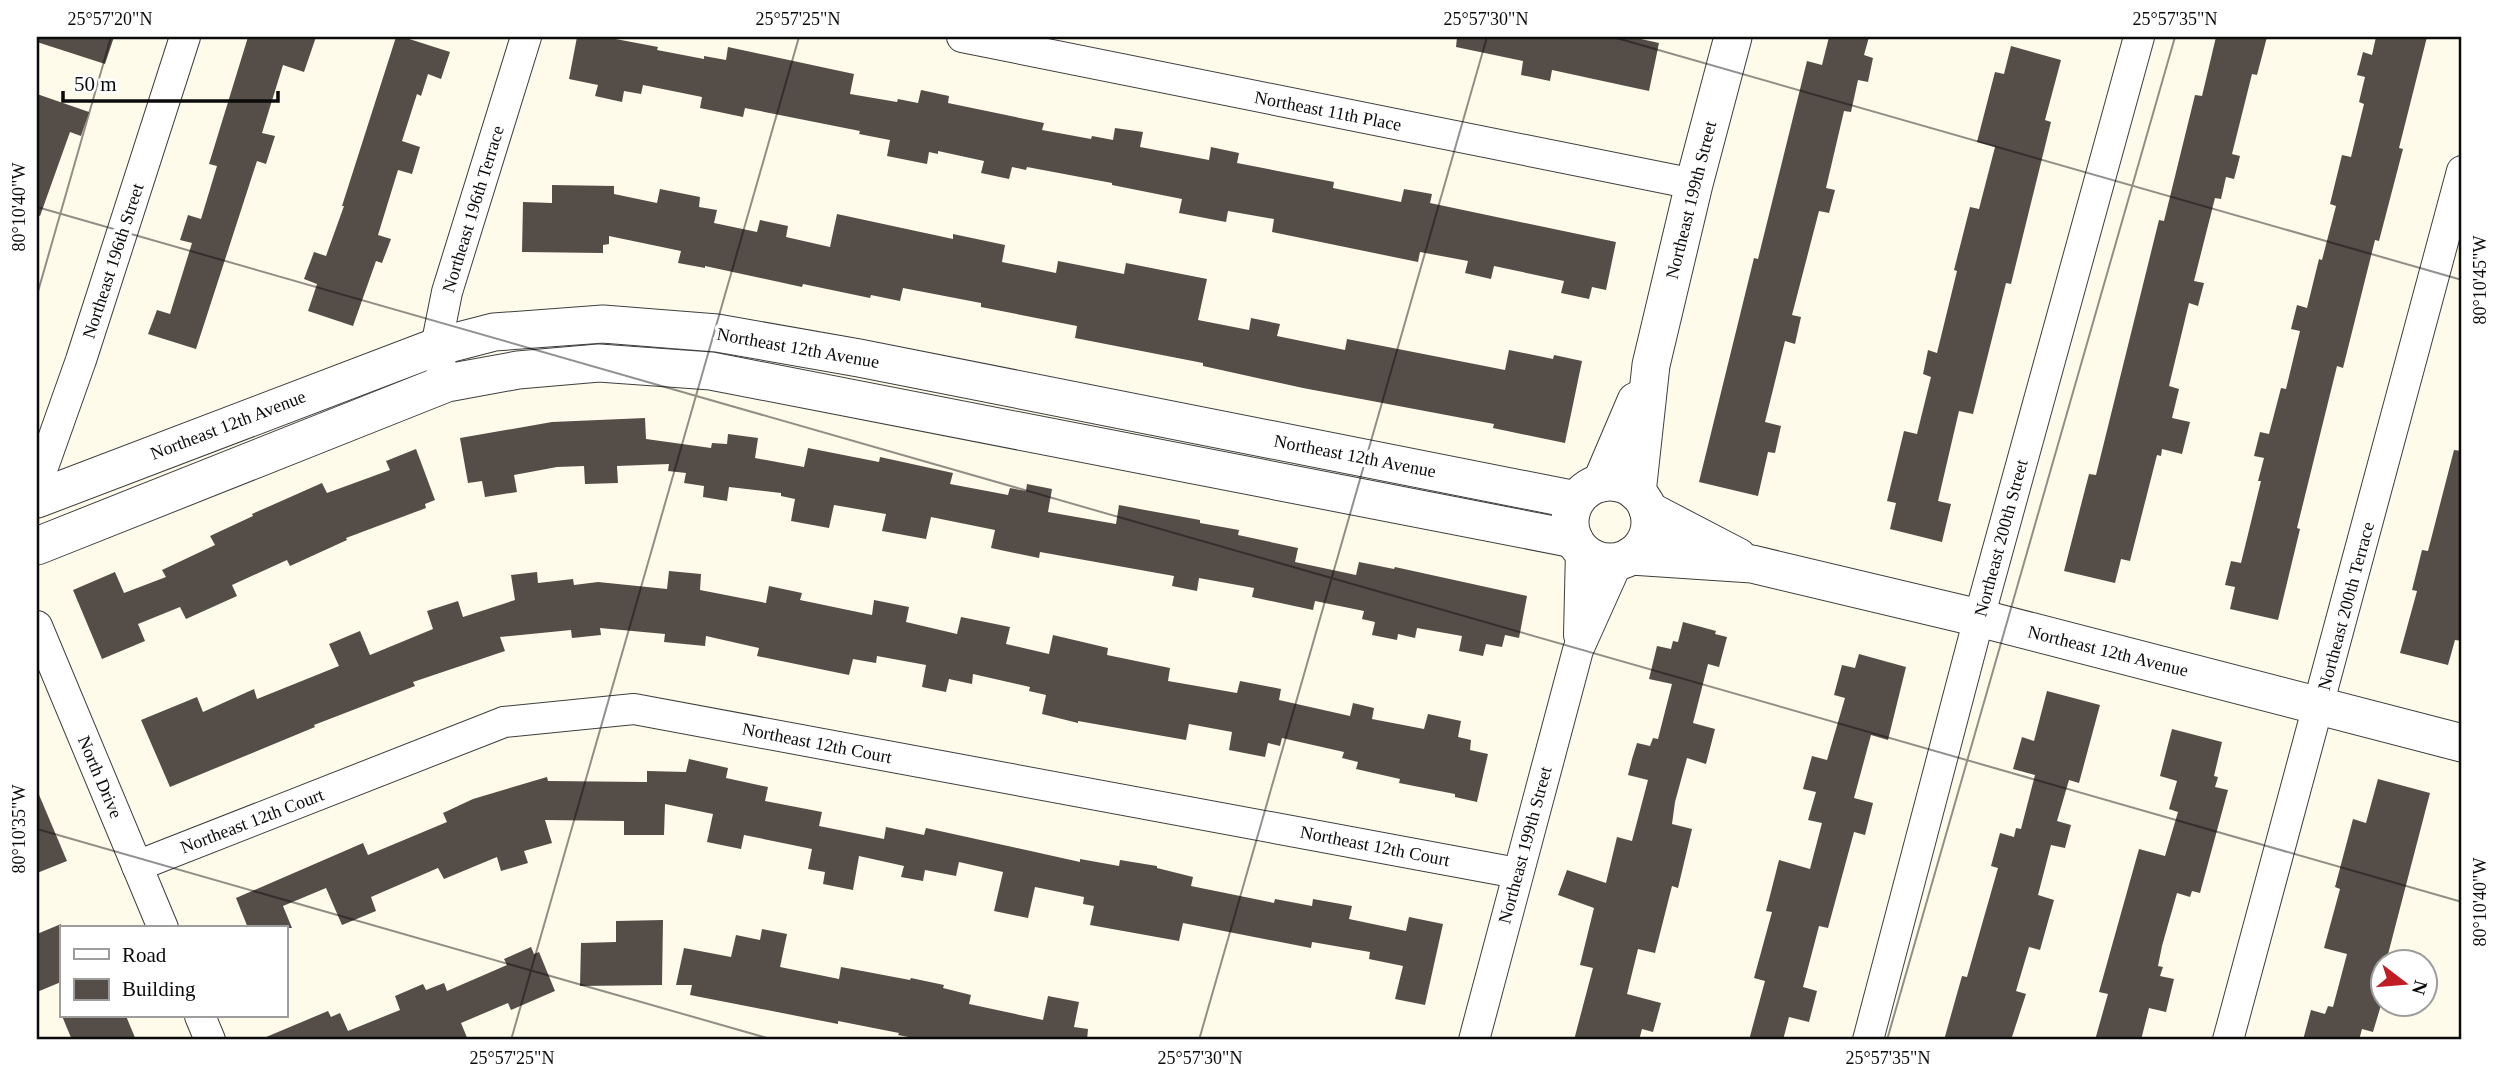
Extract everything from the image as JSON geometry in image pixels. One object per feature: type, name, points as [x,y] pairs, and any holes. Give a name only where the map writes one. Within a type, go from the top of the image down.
[{"type":"street","name":"Northeast 196th Street","points":[[37,484],[81,360],[185,37]]},
{"type":"street","name":"Northeast 196th Terrace","points":[[447,383],[436,347],[447,292],[526,37]]},
{"type":"street","name":"Northeast 11th Place","points":[[962,37],[1694,184]]},
{"type":"street","name":"Northeast 199th Street","points":[[1643,502],[1651,365],[1732,37]]},
{"type":"street","name":"Northeast 200th Street","points":[[1868,1040],[1979,618],[2139,37]]},
{"type":"street","name":"Northeast 200th Terrace","points":[[2228,1040],[2462,171]]},
{"type":"street","name":"Northeast 12th Avenue","points":[[37,499],[436,347],[494,332],[603,324],[718,333],[1589,492]]},
{"type":"street","points":[[37,546],[447,383],[518,370],[599,363],[711,372],[1577,545]]},
{"type":"street","name":"Northeast 199th Street","points":[[1589,492],[1651,365]]},
{"type":"street","points":[[1609,482],[1622,484],[1643,502],[1650,523],[1647,536],[1641,547],[1624,559],[1605,562],[1592,558],[1577,545],[1570,526],[1571,513],[1589,492],[1609,482]]},
{"type":"street","name":"Northeast 12th Avenue","points":[[1643,502],[1752,564]]},
{"type":"street","name":"Northeast 199th Street","points":[[1577,545],[1578,650]]},
{"type":"street","name":"Northeast 12th Avenue","points":[[1624,559],[1752,564],[1979,618],[2462,743]]},
{"type":"street","name":"Northeast 199th Street","points":[[1474,1040],[1578,650],[1624,559]]},
{"type":"street","name":"North Drive","points":[[37,626],[162,926]]},
{"type":"street","name":"Northeast 12th Court","points":[[137,866],[505,722],[634,709],[1517,873]]},
{"type":"street","points":[[201,1018],[210,1040]]},
{"type":"building","points":[[37,37],[114,37],[105,64],[37,42]]},
{"type":"building","points":[[248,37],[316,37],[304,72],[283,65],[262,133],[275,136],[266,164],[257,161],[196,349],[148,334],[157,310],[170,314],[192,243],[180,240],[188,215],[201,219],[217,166],[209,164]]},
{"type":"building","points":[[396,37],[450,52],[441,79],[428,74],[421,96],[417,94],[402,141],[420,147],[412,174],[398,170],[378,235],[391,239],[382,263],[376,261],[353,326],[308,311],[317,284],[304,279],[314,252],[326,256]]},
{"type":"building","points":[[577,37],[605,37],[704,59],[704,56],[726,60],[728,47],[854,74],[850,94],[918,103],[921,90],[949,96],[948,103],[1044,123],[1042,130],[1113,140],[1115,128],[1143,132],[1140,147],[1209,160],[1211,147],[1239,153],[1237,163],[1334,182],[1333,188],[1401,202],[1404,189],[1432,194],[1430,203],[1616,242],[1606,290],[1592,287],[1589,299],[1561,293],[1564,281],[1494,266],[1491,279],[1465,273],[1468,261],[1420,252],[1418,262],[1272,232],[1274,219],[1228,211],[1226,222],[1179,213],[1182,199],[1027,167],[1026,170],[1012,167],[1009,179],[981,173],[984,161],[938,151],[938,154],[929,152],[927,164],[887,156],[890,140],[859,134],[860,131],[745,108],[743,117],[700,108],[702,97],[643,85],[641,94],[624,91],[622,102],[595,96],[598,85],[569,79]]},
{"type":"building","points":[[1457,37],[1632,37],[1659,43],[1649,91],[1552,70],[1550,81],[1521,75],[1523,61],[1456,47]]},
{"type":"building","points":[[1829,37],[1869,37],[1864,55],[1873,58],[1868,82],[1858,80],[1851,112],[1844,111],[1826,188],[1835,190],[1829,213],[1819,211],[1792,315],[1801,317],[1795,344],[1785,341],[1765,422],[1781,426],[1775,453],[1768,452],[1758,496],[1699,482],[1754,258],[1758,259],[1807,61],[1822,65]]},
{"type":"building","points":[[2216,37],[2267,37],[2257,75],[2252,74],[2232,154],[2240,156],[2234,179],[2226,177],[2221,199],[2215,198],[2194,281],[2204,283],[2198,306],[2189,303],[2169,386],[2179,389],[2172,418],[2190,422],[2182,454],[2162,449],[2161,456],[2157,455],[2130,561],[2121,559],[2115,583],[2064,571],[2089,474],[2096,475],[2159,220],[2164,221],[2195,95],[2202,96]]},
{"type":"building","points":[[2376,37],[2427,37],[2399,148],[2403,149],[2379,241],[2375,240],[2343,368],[2337,366],[2297,528],[2300,529],[2278,620],[2230,609],[2235,587],[2225,585],[2231,561],[2241,563],[2261,481],[2258,481],[2264,458],[2254,456],[2260,432],[2269,434],[2281,388],[2286,389],[2300,331],[2291,329],[2297,305],[2307,308],[2319,259],[2322,260],[2336,206],[2330,204],[2342,155],[2351,157],[2364,104],[2359,102],[2365,77],[2357,75],[2363,52],[2372,55]]},
{"type":"building","points":[[2011,46],[2061,60],[2045,120],[2051,122],[2011,284],[2006,283],[1973,414],[1959,411],[1938,501],[1951,504],[1942,542],[1890,529],[1896,503],[1887,501],[1904,431],[1917,434],[1931,377],[1923,374],[1928,350],[1937,353],[1970,207],[1979,209],[1995,147],[1977,142],[1995,72],[2004,74]]},
{"type":"building","points":[[37,94],[89,112],[81,136],[70,132],[40,216],[37,215]]},
{"type":"building","points":[[552,185],[614,186],[614,194],[657,203],[660,189],[700,197],[699,207],[717,210],[714,223],[757,232],[760,220],[788,226],[786,237],[830,247],[837,214],[953,239],[953,234],[1005,245],[1002,262],[1056,273],[1058,261],[1124,274],[1126,263],[1207,279],[1198,320],[1249,330],[1251,318],[1280,324],[1277,336],[1345,350],[1347,339],[1505,370],[1509,350],[1553,359],[1554,355],[1582,361],[1565,443],[1493,428],[1494,424],[1303,388],[1203,366],[1203,363],[1075,338],[1077,326],[903,288],[900,301],[871,295],[870,298],[803,284],[802,287],[705,266],[678,263],[681,251],[609,236],[609,244],[603,245],[603,253],[522,252],[523,202],[552,203]]},
{"type":"building","points":[[645,418],[646,439],[711,448],[712,443],[727,444],[728,434],[758,438],[755,458],[804,467],[808,448],[879,462],[880,457],[953,473],[950,484],[1008,495],[1010,488],[1026,491],[1027,484],[1052,489],[1048,512],[1116,524],[1119,505],[1200,520],[1200,523],[1239,530],[1238,535],[1298,548],[1295,562],[1356,575],[1359,562],[1394,569],[1395,567],[1527,596],[1519,638],[1505,635],[1502,647],[1486,644],[1483,656],[1459,651],[1462,636],[1417,628],[1415,638],[1398,634],[1397,640],[1372,635],[1375,622],[1362,619],[1364,611],[1315,601],[1313,610],[1252,597],[1254,588],[1199,578],[1197,591],[1172,586],[1174,576],[1040,552],[1039,558],[991,548],[995,530],[931,517],[926,539],[882,531],[886,514],[834,505],[829,528],[791,521],[795,499],[781,496],[781,493],[729,487],[727,501],[703,497],[704,486],[684,483],[686,473],[668,471],[669,464],[617,466],[618,483],[585,484],[584,466],[557,467],[514,475],[517,492],[485,497],[482,481],[468,483],[460,438],[552,422]]},
{"type":"building","points":[[416,449],[435,500],[425,504],[426,508],[346,538],[347,540],[290,566],[287,560],[232,585],[237,596],[186,619],[180,607],[138,624],[145,641],[102,659],[73,590],[115,572],[124,593],[166,577],[162,570],[215,545],[210,536],[253,516],[252,514],[322,483],[327,493],[390,470],[386,461]]},
{"type":"building","points":[[2454,450],[2462,451],[2462,641],[2455,640],[2448,665],[2400,653],[2417,591],[2412,590],[2422,550],[2428,551]]},
{"type":"building","points":[[669,571],[701,574],[700,590],[766,603],[769,586],[802,593],[800,600],[872,615],[874,600],[909,607],[906,622],[957,634],[961,617],[1010,627],[1006,644],[1049,654],[1053,635],[1108,648],[1107,655],[1170,668],[1168,681],[1237,693],[1240,681],[1281,689],[1279,700],[1350,716],[1353,703],[1374,708],[1372,719],[1424,729],[1428,714],[1461,721],[1458,737],[1471,740],[1470,750],[1488,754],[1477,802],[1455,797],[1455,794],[1399,783],[1400,779],[1356,769],[1358,762],[1342,758],[1344,752],[1282,738],[1280,746],[1268,743],[1265,757],[1229,750],[1232,732],[1189,724],[1186,740],[1078,723],[1042,714],[1046,695],[1029,691],[1030,687],[973,674],[972,684],[949,679],[946,692],[922,687],[926,665],[877,656],[876,663],[853,659],[849,675],[757,656],[759,648],[706,636],[705,646],[664,642],[665,634],[600,628],[601,635],[572,638],[571,630],[500,637],[505,651],[413,682],[415,686],[314,725],[315,727],[170,787],[141,720],[197,697],[203,712],[254,689],[257,699],[339,666],[329,644],[360,631],[370,655],[433,629],[427,611],[458,601],[463,617],[515,600],[511,575],[537,572],[538,583],[573,579],[574,585],[598,582],[667,589]]},
{"type":"building","points":[[1683,622],[1716,631],[1715,634],[1727,637],[1719,667],[1708,664],[1693,723],[1715,729],[1706,764],[1687,758],[1675,802],[1672,824],[1692,829],[1678,888],[1672,886],[1655,953],[1638,949],[1627,994],[1661,1003],[1653,1032],[1642,1029],[1639,1040],[1574,1040],[1593,968],[1580,965],[1594,908],[1558,895],[1567,870],[1606,883],[1617,837],[1632,841],[1648,780],[1628,775],[1632,759],[1637,743],[1650,746],[1653,738],[1658,739],[1672,684],[1649,679],[1657,646],[1671,649],[1673,641],[1678,642]]},
{"type":"building","points":[[1859,654],[1906,667],[1888,740],[1871,735],[1854,798],[1873,803],[1865,835],[1854,832],[1828,928],[1819,926],[1803,987],[1817,991],[1809,1022],[1789,1017],[1783,1040],[1749,1040],[1765,981],[1754,978],[1772,912],[1766,911],[1779,860],[1810,869],[1822,823],[1808,820],[1816,792],[1803,789],[1812,756],[1827,760],[1845,698],[1834,695],[1842,665],[1855,668]]},
{"type":"building","points":[[2047,691],[2100,705],[2079,783],[2069,780],[2057,821],[2071,825],[2065,848],[2051,845],[2038,895],[2054,900],[2040,950],[2029,947],[2016,991],[2026,994],[2011,1040],[1944,1040],[1962,976],[1967,977],[1998,868],[1991,866],[2000,833],[2014,837],[2016,828],[2021,829],[2035,775],[2013,769],[2022,737],[2034,741]]},
{"type":"building","points":[[2172,729],[2222,742],[2214,776],[2218,777],[2215,787],[2228,790],[2200,893],[2192,891],[2190,897],[2177,893],[2162,946],[2158,966],[2163,967],[2160,976],[2174,979],[2166,1012],[2149,1008],[2141,1040],[2095,1040],[2108,994],[2099,992],[2139,849],[2165,856],[2178,812],[2169,809],[2177,781],[2160,776]]},
{"type":"building","points":[[689,759],[728,768],[726,778],[768,787],[765,801],[822,812],[819,826],[884,839],[886,827],[924,835],[926,828],[1080,862],[1080,859],[1119,866],[1120,860],[1157,866],[1193,877],[1191,886],[1274,903],[1275,899],[1312,906],[1313,899],[1352,906],[1349,919],[1406,931],[1409,917],[1443,924],[1425,1005],[1395,999],[1403,966],[1369,959],[1370,952],[1312,942],[1311,948],[1183,923],[1179,941],[1090,925],[1094,906],[1083,904],[1084,897],[1035,887],[1028,918],[994,911],[1003,872],[959,862],[956,876],[925,870],[923,881],[901,877],[904,866],[859,856],[853,890],[823,884],[825,872],[808,869],[812,849],[744,835],[741,849],[707,842],[713,814],[665,804],[664,835],[624,835],[624,821],[545,820],[552,843],[524,851],[528,863],[501,871],[497,857],[444,879],[438,868],[371,897],[376,911],[342,925],[326,888],[283,906],[292,928],[247,926],[236,898],[363,843],[368,855],[447,822],[443,813],[473,799],[547,777],[548,781],[647,782],[647,771],[686,772]]},
{"type":"building","points":[[2378,779],[2430,793],[2390,948],[2370,948],[2370,1018],[2377,1018],[2373,1032],[2362,1029],[2359,1040],[2303,1040],[2311,1010],[2325,1014],[2328,1006],[2333,1007],[2347,954],[2324,948],[2340,889],[2335,887],[2353,819],[2366,823]]},
{"type":"building","points":[[37,790],[67,861],[37,873]]},
{"type":"building","points":[[663,920],[662,985],[580,986],[581,943],[616,942],[616,921]]},
{"type":"building","points":[[61,924],[60,982],[37,992],[37,934]]},
{"type":"building","points":[[762,929],[787,934],[780,967],[839,979],[841,967],[910,980],[911,978],[944,985],[943,988],[971,995],[969,1004],[1043,1020],[1048,996],[1079,1002],[1074,1027],[1088,1029],[1087,1040],[924,1040],[838,1021],[838,1024],[690,995],[692,985],[676,985],[684,948],[731,957],[736,935],[760,940]]},
{"type":"building","points":[[531,947],[534,954],[539,952],[555,991],[511,1010],[508,1003],[461,1023],[468,1040],[259,1040],[328,1011],[331,1017],[340,1013],[348,1031],[400,1010],[395,996],[423,984],[426,990],[444,983],[447,991],[507,965],[504,959]]},
{"type":"building","points":[[63,1018],[127,1018],[136,1040],[72,1040]]}]
